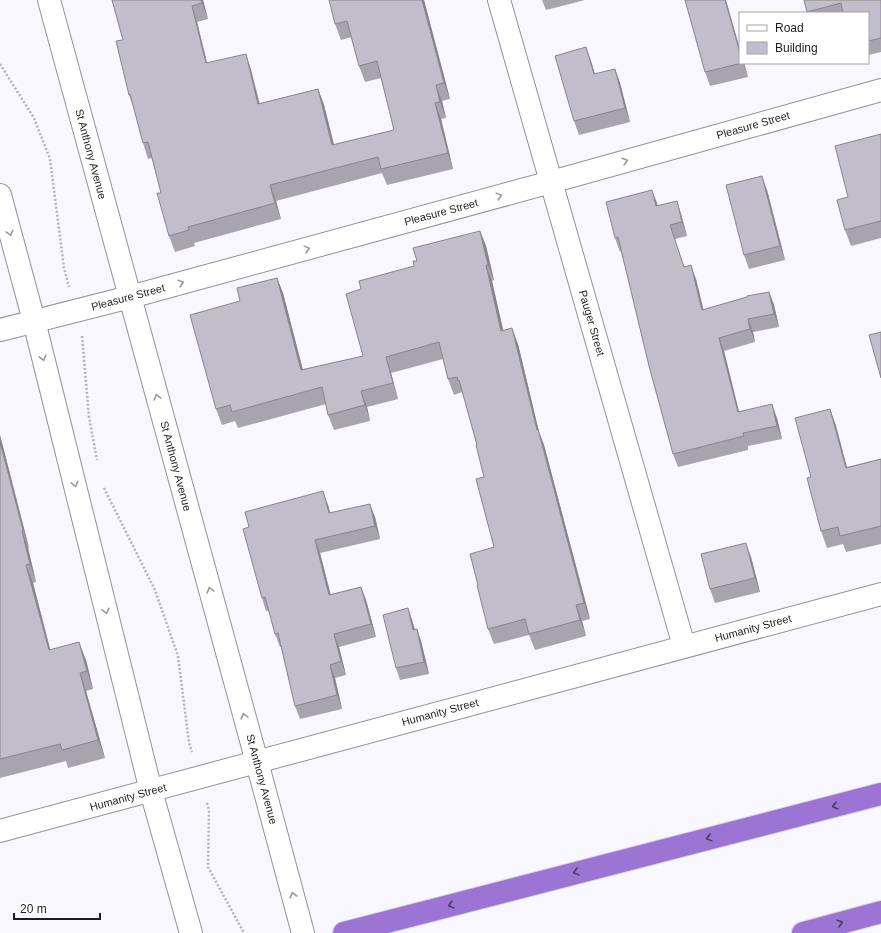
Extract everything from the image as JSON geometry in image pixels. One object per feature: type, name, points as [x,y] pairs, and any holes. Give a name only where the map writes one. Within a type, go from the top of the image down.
[{"type":"highway","points":[[344,933],[878,794]]},
{"type":"highway","points":[[803,933],[881,912]]},
{"type":"street","name":"St Anthony Avenue","points":[[49,0],[303,933]]},
{"type":"street","name":"Pauger Street","points":[[499,0],[684,646]]},
{"type":"street","name":"Pleasure Street","points":[[0,330],[130,297],[881,90]]},
{"type":"street","points":[[0,195],[34,321],[151,791],[191,933]]},
{"type":"street","name":"Humanity Street","points":[[0,831],[881,594]]},
{"type":"path","points":[[0,64],[34,118],[50,159],[64,268],[82,333],[89,417],[98,462]]},
{"type":"path","points":[[102,485],[155,590],[178,656],[189,743],[209,810],[208,867],[244,933]]},
{"type":"building","points":[[112,0],[201,0],[202,3],[192,6],[206,63],[246,54],[258,104],[318,89],[332,145],[394,130],[377,61],[359,66],[347,21],[335,24],[329,0],[422,0],[444,83],[436,85],[440,102],[435,103],[448,153],[381,169],[378,157],[270,185],[275,203],[188,227],[189,230],[169,236],[157,193],[161,193],[148,142],[143,143],[130,94],[129,95],[116,41],[123,40]]},
{"type":"building","points":[[685,0],[725,0],[739,49],[739,64],[705,72]]},
{"type":"building","points":[[804,0],[881,0],[881,38],[869,41],[869,12],[843,12],[841,3],[807,12]]},
{"type":"building","points":[[586,47],[594,74],[615,69],[625,108],[574,121],[555,56]]},
{"type":"building","points":[[881,134],[881,221],[845,230],[837,200],[848,197],[835,146]]},
{"type":"building","points":[[762,176],[780,246],[744,255],[726,185]]},
{"type":"building","points":[[652,190],[656,206],[677,201],[682,222],[670,225],[684,267],[691,265],[702,310],[747,296],[769,292],[774,314],[748,319],[750,329],[719,338],[738,412],[772,404],[777,426],[743,433],[744,436],[673,454],[649,366],[618,237],[615,238],[606,202]]},
{"type":"building","points":[[480,231],[501,331],[512,328],[537,430],[538,429],[584,603],[576,605],[580,620],[529,634],[525,619],[488,629],[470,554],[494,547],[476,479],[484,477],[477,445],[459,380],[458,381],[457,377],[448,379],[439,342],[386,357],[393,383],[361,391],[365,405],[328,415],[322,387],[232,412],[230,405],[216,409],[190,315],[240,301],[237,288],[277,278],[301,370],[363,356],[346,294],[361,289],[359,281],[414,266],[413,261],[417,261],[413,248]]},
{"type":"building","points":[[881,332],[881,378],[869,335]]},
{"type":"building","points":[[830,409],[846,468],[881,459],[881,526],[840,536],[838,527],[821,531],[807,478],[811,477],[795,418]]},
{"type":"building","points":[[0,442],[23,530],[30,564],[26,565],[49,650],[79,642],[87,671],[80,673],[98,740],[62,750],[60,744],[0,759]]},
{"type":"building","points":[[323,491],[329,513],[370,504],[375,526],[315,540],[329,595],[361,587],[371,624],[334,634],[341,661],[330,665],[337,695],[295,706],[278,633],[275,634],[265,597],[262,598],[243,529],[249,527],[245,512]]},
{"type":"building","points":[[746,543],[755,578],[710,589],[701,554]]},
{"type":"building","points":[[408,608],[413,630],[417,629],[424,662],[396,668],[383,615]]}]
